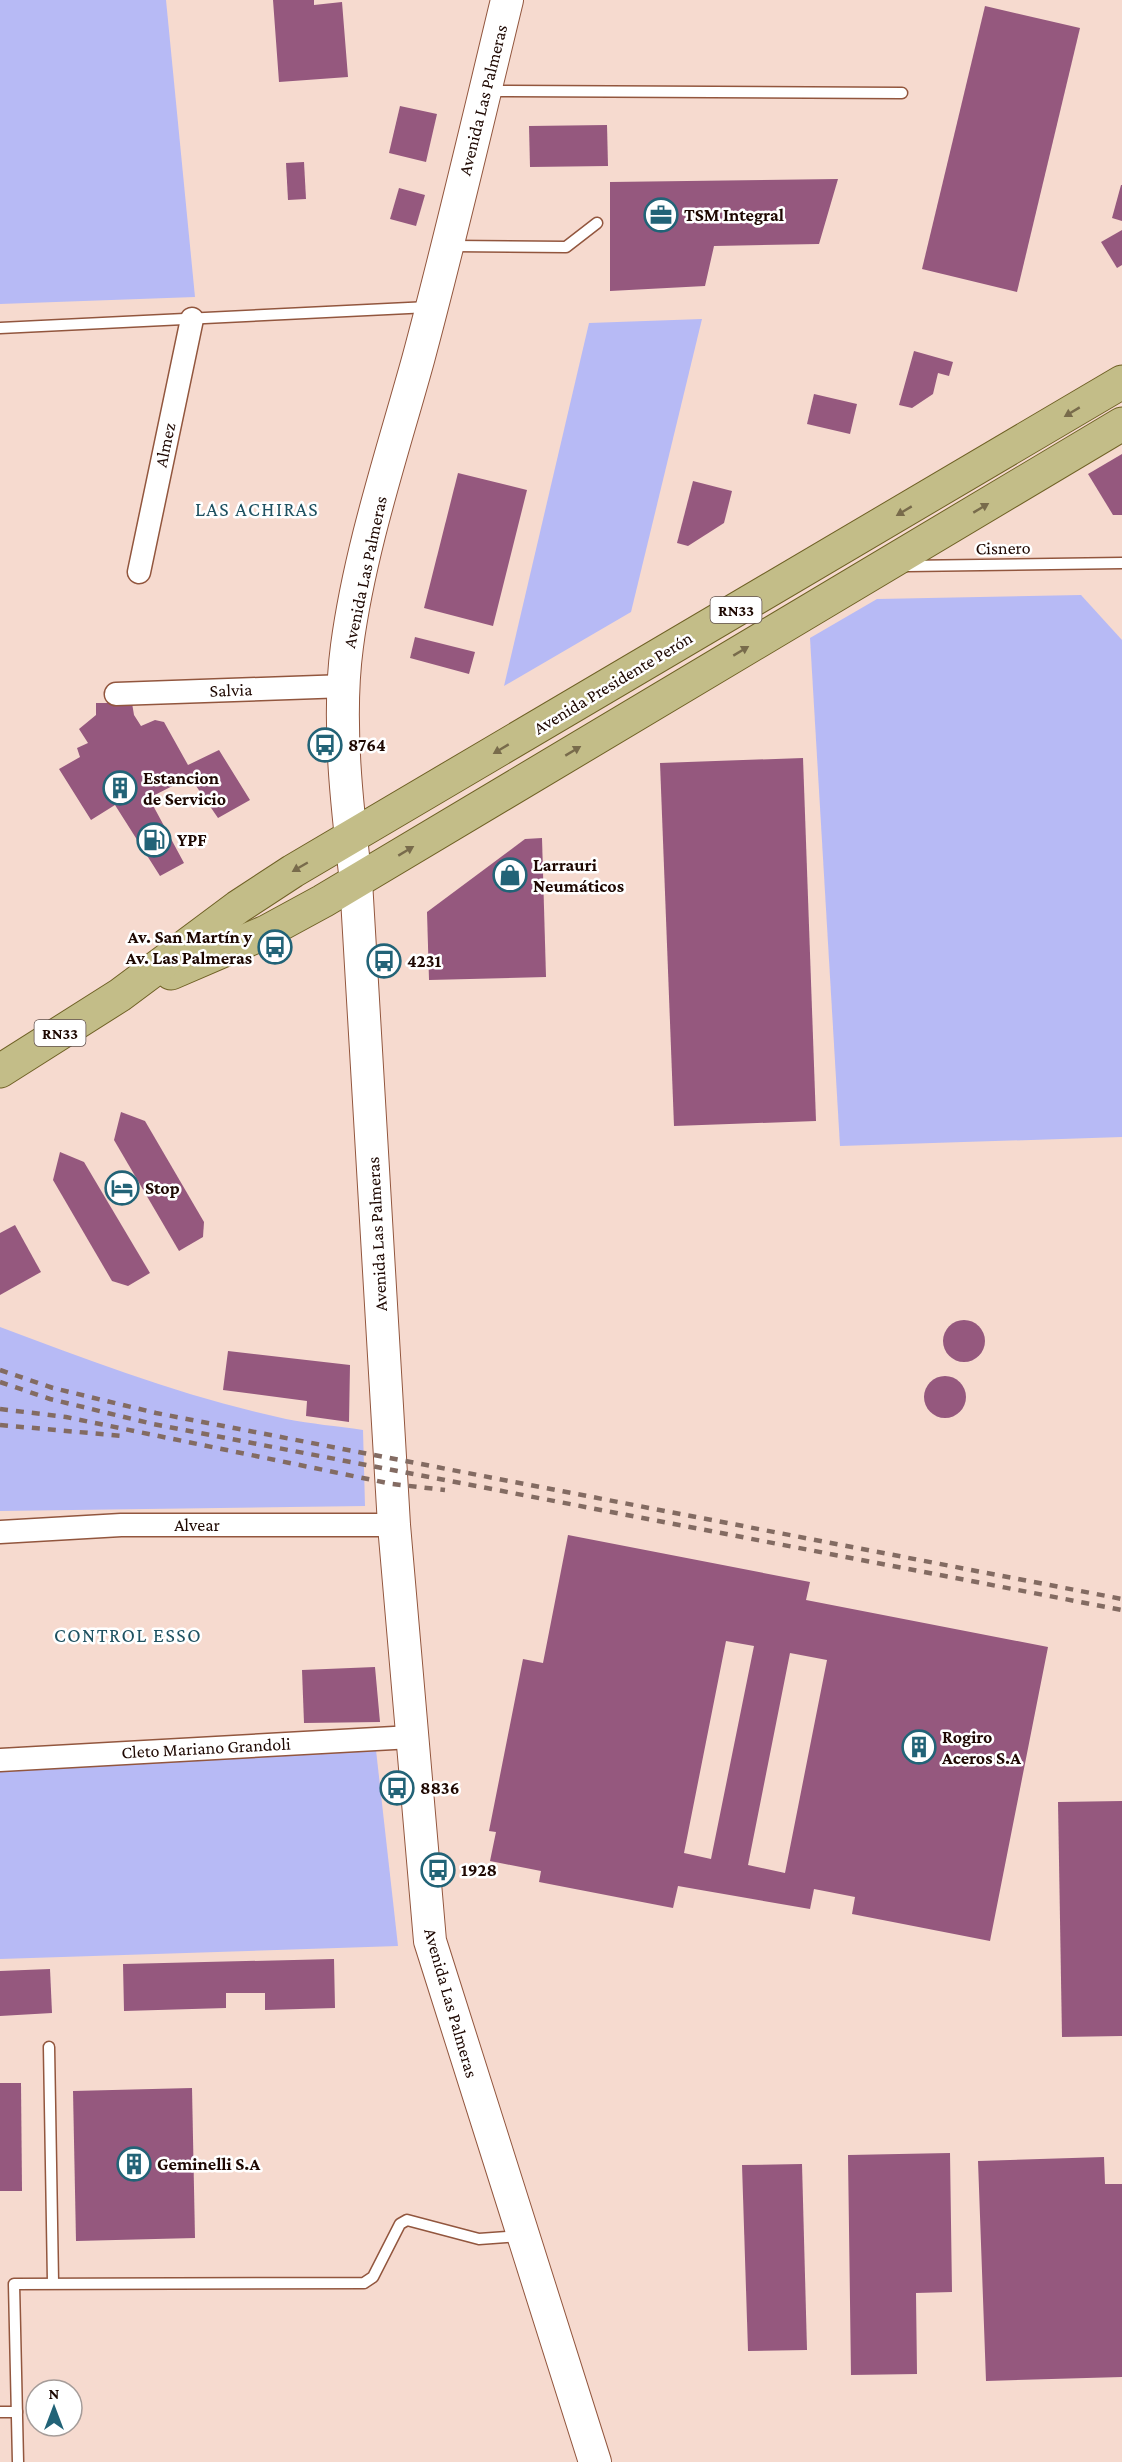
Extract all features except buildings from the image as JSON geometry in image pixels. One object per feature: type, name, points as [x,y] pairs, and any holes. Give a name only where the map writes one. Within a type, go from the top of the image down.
[{"type":"main road","name":"Avenida Las Palmeras","points":[[507,0],[432,307],[364,560],[347,647],[345,744],[356,881],[394,1525],[430,1941],[595,2462]]},
{"type":"main road","name":"Avenida Presidente Perón","points":[[351,838],[1122,382]]},
{"type":"main road","name":"Avenida Presidente Perón","points":[[356,881],[1122,424]]},
{"type":"main road","name":"RN33","points":[[0,1071],[120,995],[238,907],[351,838]]},
{"type":"main road","name":"RN33","points":[[120,995],[266,932],[356,881]]},
{"type":"street","name":"Almez","points":[[139,572],[192,319]]},
{"type":"street","name":"Salvia","points":[[116,694],[346,687]]},
{"type":"street","name":"Alvear","points":[[0,1532],[121,1525],[394,1525]]},
{"type":"street","name":"Cleto Mariano Grandoli","points":[[0,1760],[412,1737]]},
{"type":"lane","points":[[485,91],[902,93]]},
{"type":"lane","points":[[447,245],[566,247],[597,224]]},
{"type":"lane","points":[[0,328],[432,307]]},
{"type":"lane","name":"Cisnero","points":[[884,566],[1122,563]]},
{"type":"lane","points":[[49,2047],[53,2282]]},
{"type":"lane","points":[[18,2462],[14,2284],[53,2282],[364,2283],[373,2277],[400,2223],[407,2220],[479,2238],[522,2235]]},
{"type":"lane","points":[[0,2412],[17,2412]]},
{"type":"shaded area","points":[[0,0],[166,0],[195,297],[0,304]]},
{"type":"shaded area","points":[[702,319],[631,612],[504,686],[589,323]]},
{"type":"shaded area","points":[[1081,595],[1122,640],[1122,1137],[840,1146],[810,638],[877,599]]},
{"type":"shaded area","points":[[0,1327],[106,1366],[213,1401],[286,1419],[363,1430],[365,1506],[0,1511]]},
{"type":"shaded area","points":[[376,1750],[398,1946],[0,1959],[0,1770]]},
{"type":"railway","points":[[0,1370],[53,1388],[156,1413],[1122,1599]]},
{"type":"railway","points":[[0,1382],[50,1399],[153,1424],[1122,1610]]},
{"type":"railway","points":[[0,1409],[66,1417],[392,1484],[445,1490]]},
{"type":"railway","points":[[0,1425],[123,1436]]},
{"type":"place","name":"TSM Integral","points":[[661,215]]},
{"type":"place","name":"8764","points":[[325,745]]},
{"type":"place","name":"Estancion de Servicio","points":[[120,788]]},
{"type":"place","name":"YPF","points":[[154,840]]},
{"type":"place","name":"Larrauri Neumáticos","points":[[510,875]]},
{"type":"place","name":"Av. San Martín y Av. Las Palmeras","points":[[275,947]]},
{"type":"place","name":"4231","points":[[384,961]]},
{"type":"place","name":"Stop","points":[[122,1188]]},
{"type":"place","name":"Rogiro Aceros S.A","points":[[919,1747]]},
{"type":"place","name":"8836","points":[[397,1788]]},
{"type":"place","name":"1928","points":[[438,1870]]},
{"type":"place","name":"Geminelli S.A","points":[[134,2164]]},
{"type":"district","name":"LAS ACHIRAS","points":[[257,509]]},
{"type":"district","name":"CONTROL ESSO","points":[[128,1635]]}]
